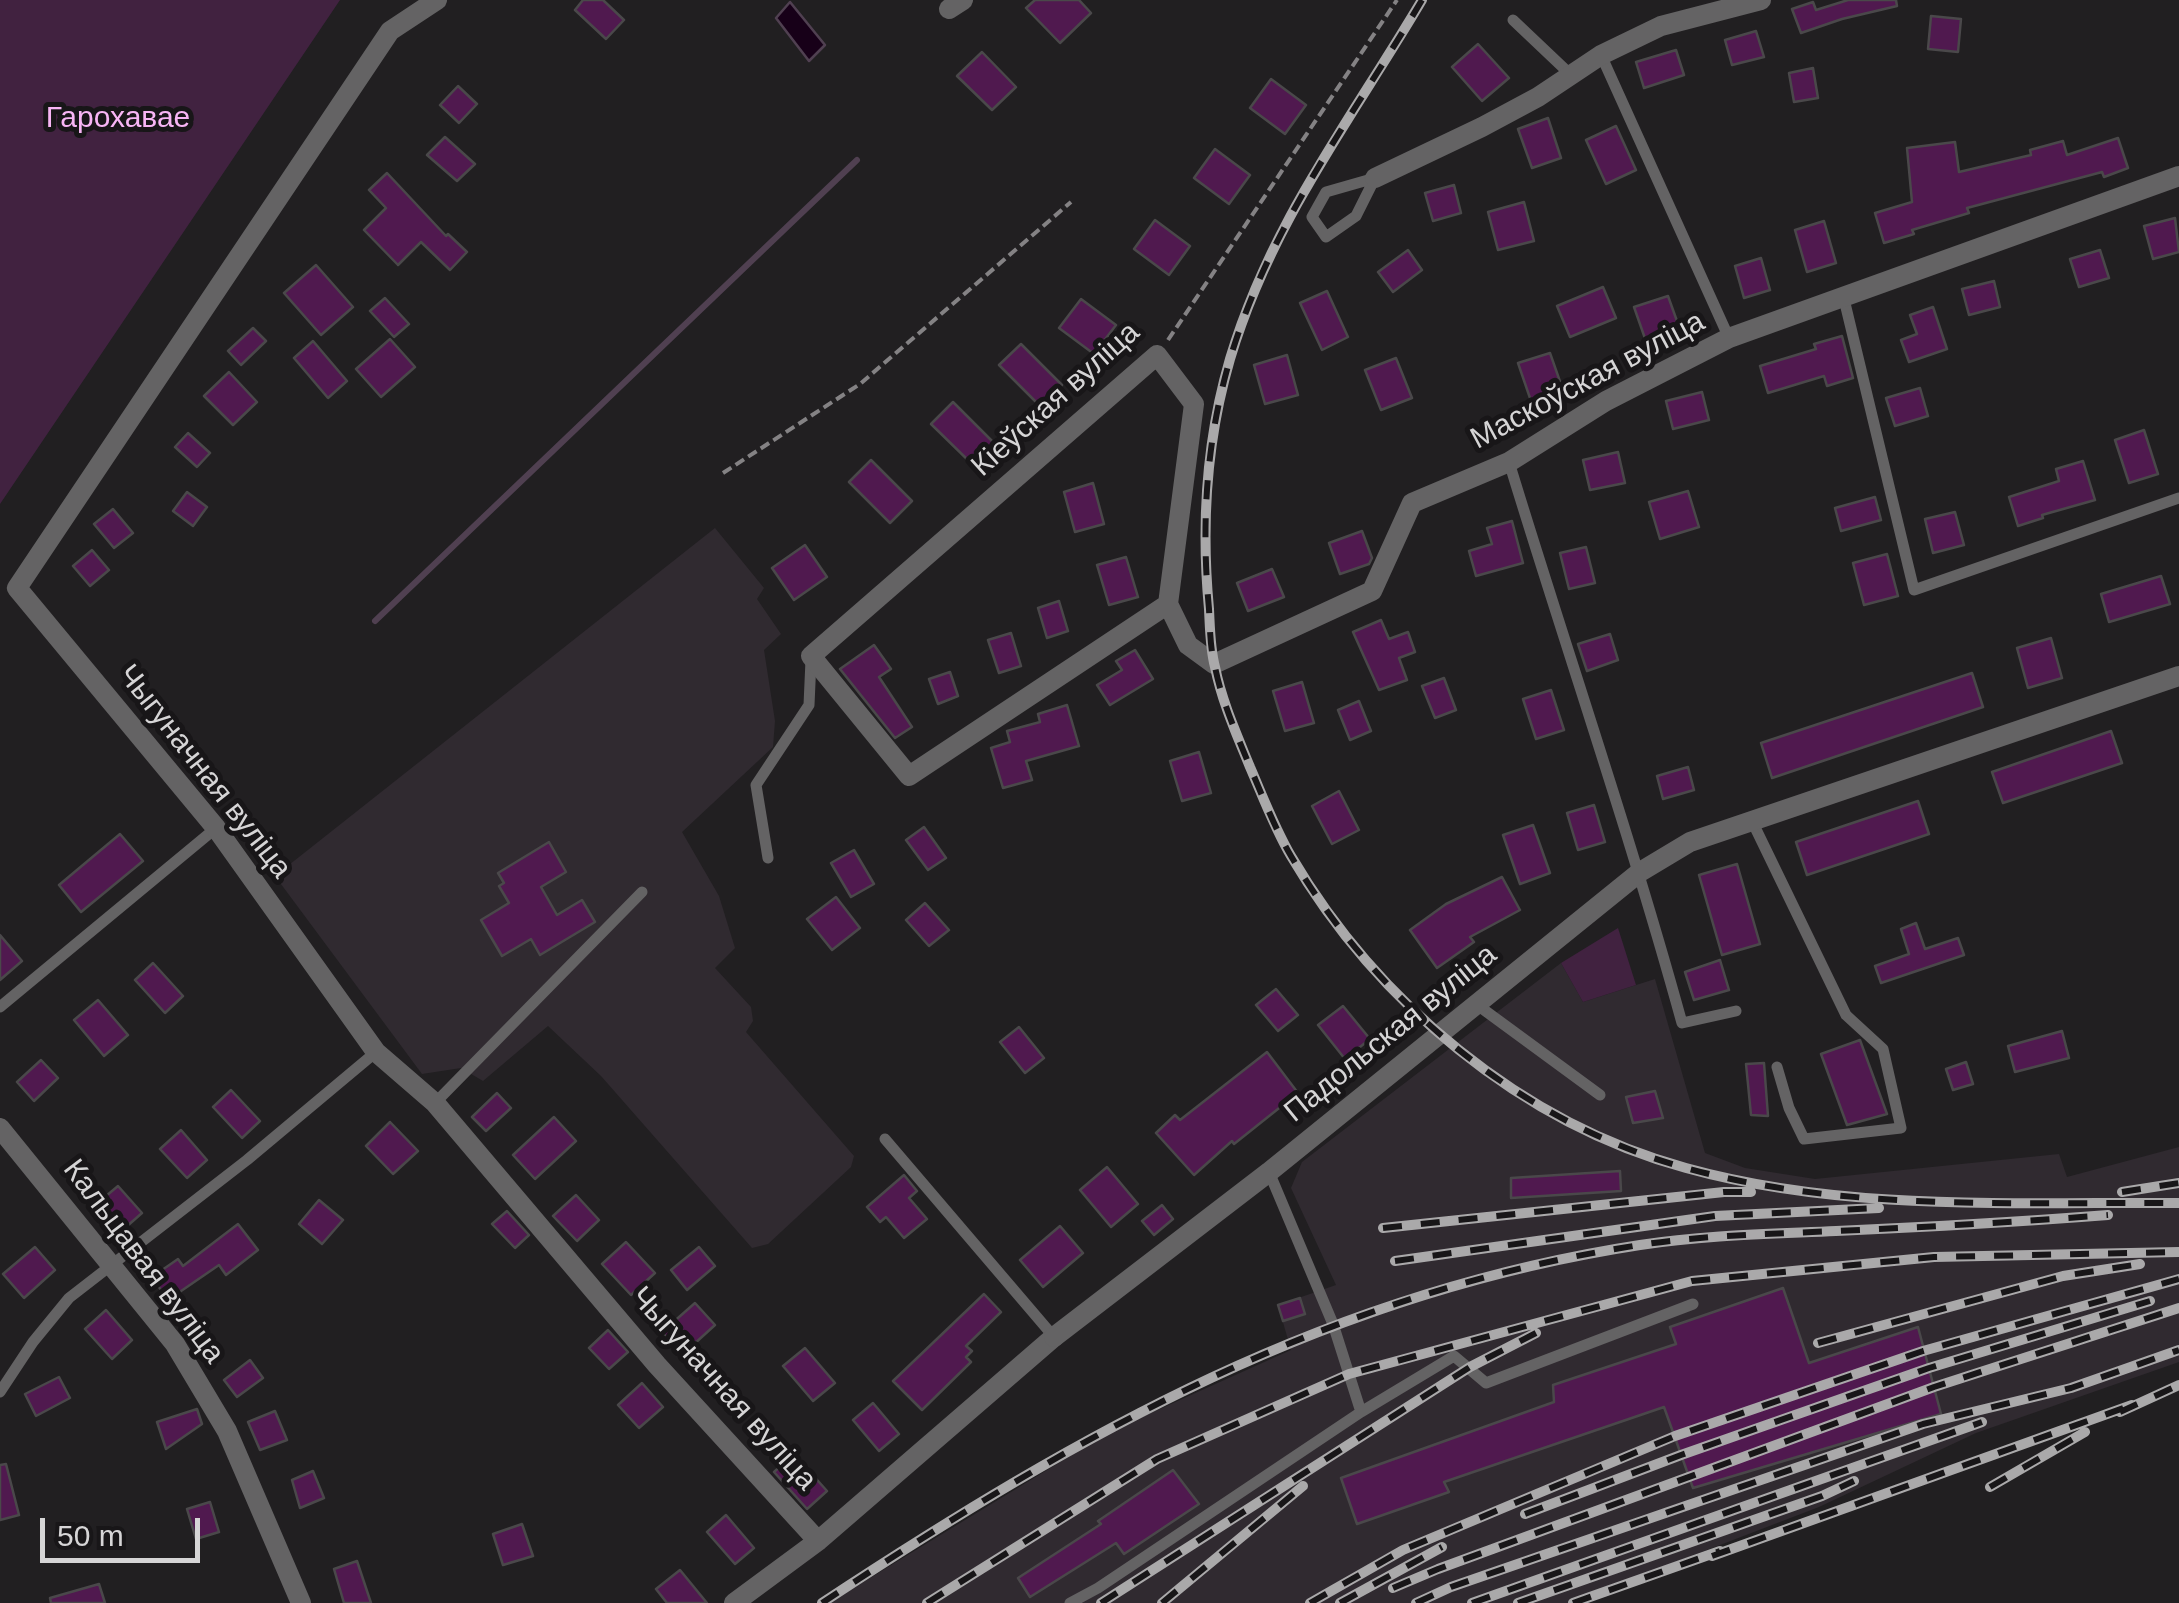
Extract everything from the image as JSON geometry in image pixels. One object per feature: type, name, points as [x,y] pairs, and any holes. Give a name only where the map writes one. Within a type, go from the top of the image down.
[{"type":"street","name":"Чыгуначная вуліца","points":[[437,0],[390,31],[17,588],[216,828],[376,1052],[435,1103],[658,1365],[818,1541]]},
{"type":"street","points":[[1374,178],[1482,127],[1601,56],[1660,26],[1761,0]]},
{"type":"street","name":"Маскоўская вуліца","points":[[1168,604],[1188,645],[1214,664],[1372,591],[1412,502],[1509,462],[1606,401],[1729,338],[2179,176]]},
{"type":"street","points":[[811,656],[909,776],[1168,604],[1194,404],[1157,355]]},
{"type":"street","name":"Кіеўская вуліца","points":[[811,656],[1157,355]]},
{"type":"street","name":"Падольская вуліца","points":[[734,1603],[818,1541],[1054,1337],[1269,1172],[1640,872],[1690,842],[1751,819],[2179,676]]},
{"type":"street","name":"Кальцавая вуліца","points":[[0,1128],[175,1344],[226,1432],[301,1603]]},
{"type":"lane","points":[[1513,20],[1571,75]]},
{"type":"lane","points":[[1601,56],[1729,338]]},
{"type":"lane","points":[[1374,178],[1356,216],[1326,238],[1312,217],[1326,192],[1374,178]]},
{"type":"lane","points":[[1844,299],[1914,590],[2179,498]]},
{"type":"lane","points":[[1509,462],[1640,872],[1682,1024],[1736,1010]]},
{"type":"lane","points":[[768,858],[756,784],[809,705],[811,656]]},
{"type":"lane","points":[[1751,819],[1846,1014],[1884,1049],[1901,1128],[1804,1140],[1777,1067]]},
{"type":"lane","points":[[0,1007],[216,828]]},
{"type":"lane","points":[[435,1103],[642,892]]},
{"type":"lane","points":[[1476,1004],[1600,1095]]},
{"type":"lane","points":[[0,1392],[68,1298],[247,1160],[376,1052]]},
{"type":"lane","points":[[886,1138],[1054,1337]]},
{"type":"lane","points":[[1269,1172],[1332,1324],[1361,1412]]},
{"type":"lane","points":[[1070,1603],[1361,1412],[1454,1356],[1486,1383],[1692,1304]]},
{"type":"path","name":"Кіеўская вуліца","points":[[1157,355],[1397,0]]},
{"type":"path","points":[[723,473],[860,384],[1071,202]]},
{"type":"shaded area","points":[[790,2],[825,45],[809,61],[776,18]]},
{"type":"shaded area","points":[[715,528],[764,588],[757,599],[781,634],[764,650],[775,721],[773,747],[682,832],[719,896],[735,948],[715,968],[751,1007],[753,1021],[746,1032],[854,1156],[851,1167],[768,1244],[752,1248],[601,1076],[548,1026],[483,1081],[461,1068],[422,1074],[275,876]]},
{"type":"shaded area","points":[[1561,963],[1583,1002],[1655,979],[1705,1153],[1745,1168],[1815,1179],[2059,1154],[2067,1177],[2179,1147],[2179,1362],[1976,1433],[1819,1507],[1569,1603],[829,1603],[1111,1431],[1291,1350],[1278,1305],[1336,1285],[1291,1188],[1302,1162]]},
{"type":"green space","name":"Гарохавае","points":[[0,0],[340,0],[0,504]]},
{"type":"green space","points":[[1618,928],[1636,985],[1583,1002],[1561,963]]},
{"type":"building","points":[[583,0],[603,0],[624,20],[606,39],[575,10]]},
{"type":"building","points":[[1035,0],[1079,0],[1091,13],[1060,43],[1026,8]]},
{"type":"building","points":[[1848,0],[1896,0],[1897,6],[1801,33],[1792,9],[1813,2],[1816,10]]},
{"type":"building","points":[[1931,16],[1961,19],[1958,52],[1928,49]]},
{"type":"building","points":[[1756,31],[1764,57],[1732,65],[1725,40]]},
{"type":"building","points":[[1478,44],[1509,78],[1482,101],[1452,67]]},
{"type":"building","points":[[1676,50],[1684,75],[1644,88],[1636,62]]},
{"type":"building","points":[[982,52],[1016,87],[992,110],[957,76]]},
{"type":"building","points":[[1813,68],[1818,98],[1794,102],[1789,73]]},
{"type":"building","points":[[1271,79],[1306,105],[1285,134],[1250,108]]},
{"type":"building","points":[[458,86],[477,104],[459,123],[440,105]]},
{"type":"building","points":[[1548,118],[1561,158],[1532,168],[1518,129]]},
{"type":"building","points":[[1616,126],[1636,170],[1606,184],[1586,140]]},
{"type":"building","points":[[445,137],[475,164],[457,181],[427,155]]},
{"type":"building","points":[[2118,138],[2128,168],[1967,208],[1969,213],[1884,243],[1875,213],[1912,202],[1907,148],[1955,142],[1959,172],[2031,155],[2030,150],[2063,141],[2067,155]]},
{"type":"building","points":[[1215,149],[1250,175],[1229,204],[1194,178]]},
{"type":"building","points":[[387,173],[446,236],[467,252],[450,270],[421,242],[398,265],[364,230],[386,208],[369,190]]},
{"type":"building","points":[[1454,185],[1461,213],[1433,221],[1425,193]]},
{"type":"building","points":[[1524,202],[1534,241],[1498,250],[1488,212]]},
{"type":"building","points":[[2175,218],[2179,252],[2153,259],[2144,226]]},
{"type":"building","points":[[1155,220],[1190,246],[1169,275],[1134,249]]},
{"type":"building","points":[[1824,221],[1836,263],[1807,272],[1795,230]]},
{"type":"building","points":[[1408,250],[1422,270],[1393,292],[1378,272]]},
{"type":"building","points":[[2100,250],[2109,278],[2079,287],[2070,259]]},
{"type":"building","points":[[1761,258],[1770,290],[1744,298],[1735,266]]},
{"type":"building","points":[[316,265],[353,307],[321,335],[284,293]]},
{"type":"building","points":[[1994,281],[2000,307],[1969,315],[1962,289]]},
{"type":"building","points":[[1603,287],[1616,318],[1570,337],[1557,306]]},
{"type":"building","points":[[1327,291],[1348,337],[1322,350],[1300,303]]},
{"type":"building","points":[[1668,296],[1682,335],[1648,347],[1634,307]]},
{"type":"building","points":[[385,298],[409,324],[394,337],[370,311]]},
{"type":"building","points":[[1081,299],[1116,325],[1094,354],[1059,328]]},
{"type":"building","points":[[1933,307],[1947,349],[1909,362],[1901,340],[1917,334],[1910,315]]},
{"type":"building","points":[[253,328],[266,341],[241,365],[228,351]]},
{"type":"building","points":[[1842,336],[1853,378],[1827,386],[1824,376],[1768,393],[1760,366],[1816,349],[1814,344]]},
{"type":"building","points":[[390,339],[415,367],[381,397],[356,369]]},
{"type":"building","points":[[313,341],[347,381],[328,398],[294,358]]},
{"type":"building","points":[[1021,344],[1062,385],[1040,406],[999,365]]},
{"type":"building","points":[[1550,353],[1563,390],[1531,401],[1518,363]]},
{"type":"building","points":[[1287,355],[1298,395],[1265,404],[1254,365]]},
{"type":"building","points":[[1396,358],[1412,398],[1381,410],[1365,370]]},
{"type":"building","points":[[229,372],[257,402],[233,425],[204,396]]},
{"type":"building","points":[[1920,388],[1928,416],[1895,426],[1886,398]]},
{"type":"building","points":[[1702,392],[1709,420],[1673,429],[1666,401]]},
{"type":"building","points":[[953,402],[994,443],[972,464],[931,424]]},
{"type":"building","points":[[2144,430],[2158,474],[2129,483],[2115,440]]},
{"type":"building","points":[[188,433],[210,453],[197,467],[175,447]]},
{"type":"building","points":[[1618,452],[1625,483],[1590,490],[1583,460]]},
{"type":"building","points":[[871,460],[912,501],[890,523],[849,482]]},
{"type":"building","points":[[2083,461],[2095,500],[2018,526],[2009,497],[2059,481],[2056,469]]},
{"type":"building","points":[[1093,483],[1104,524],[1075,532],[1064,492]]},
{"type":"building","points":[[1688,491],[1699,527],[1660,539],[1649,502]]},
{"type":"building","points":[[187,492],[207,507],[193,526],[173,511]]},
{"type":"building","points":[[1875,497],[1881,520],[1841,531],[1835,508]]},
{"type":"building","points":[[113,509],[133,533],[114,548],[94,524]]},
{"type":"building","points":[[1955,512],[1964,545],[1933,553],[1925,519]]},
{"type":"building","points":[[1512,521],[1523,563],[1476,576],[1469,551],[1492,544],[1487,528]]},
{"type":"building","points":[[1362,531],[1372,558],[1369,564],[1340,574],[1329,543]]},
{"type":"building","points":[[805,545],[827,577],[794,600],[772,568]]},
{"type":"building","points":[[1586,547],[1595,583],[1569,589],[1560,553]]},
{"type":"building","points":[[92,550],[109,570],[90,586],[73,566]]},
{"type":"building","points":[[1887,554],[1898,596],[1864,605],[1853,563]]},
{"type":"building","points":[[1126,557],[1138,597],[1109,605],[1097,565]]},
{"type":"building","points":[[1272,569],[1284,597],[1248,611],[1237,583]]},
{"type":"building","points":[[2161,576],[2170,604],[2109,622],[2101,594]]},
{"type":"building","points":[[1059,601],[1068,631],[1047,638],[1038,608]]},
{"type":"building","points":[[1381,620],[1389,639],[1408,632],[1415,652],[1399,658],[1407,680],[1379,690],[1353,632]]},
{"type":"building","points":[[1011,633],[1021,666],[999,673],[988,640]]},
{"type":"building","points":[[1610,634],[1618,660],[1587,671],[1578,644]]},
{"type":"building","points":[[2051,638],[2062,678],[2028,688],[2017,648]]},
{"type":"building","points":[[874,645],[891,669],[879,677],[912,727],[895,738],[840,669]]},
{"type":"building","points":[[1135,650],[1153,679],[1110,705],[1097,685],[1122,670],[1116,661]]},
{"type":"building","points":[[950,672],[958,696],[938,704],[929,679]]},
{"type":"building","points":[[1972,673],[1983,707],[1772,778],[1761,743]]},
{"type":"building","points":[[1444,678],[1456,710],[1435,718],[1422,686]]},
{"type":"building","points":[[1302,682],[1314,723],[1285,731],[1273,691]]},
{"type":"building","points":[[1551,690],[1564,730],[1536,739],[1523,699]]},
{"type":"building","points":[[1359,701],[1371,731],[1350,740],[1338,710]]},
{"type":"building","points":[[1067,705],[1079,746],[1026,761],[1032,780],[1003,788],[991,748],[1010,742],[1007,731],[1040,722],[1038,714]]},
{"type":"building","points":[[2111,731],[2122,763],[2003,803],[1992,772]]},
{"type":"building","points":[[1199,752],[1211,793],[1182,801],[1170,761]]},
{"type":"building","points":[[1688,767],[1694,790],[1663,799],[1657,776]]},
{"type":"building","points":[[1339,791],[1359,830],[1332,844],[1312,806]]},
{"type":"building","points":[[1918,801],[1929,834],[1807,875],[1796,842]]},
{"type":"building","points":[[1594,805],[1605,842],[1578,850],[1567,813]]},
{"type":"building","points":[[1533,825],[1550,873],[1520,884],[1503,835]]},
{"type":"building","points":[[924,827],[946,858],[928,870],[906,840]]},
{"type":"building","points":[[120,834],[143,861],[81,912],[59,885]]},
{"type":"building","points":[[549,842],[566,872],[541,887],[557,915],[582,900],[595,922],[540,955],[531,939],[502,956],[481,920],[509,903],[499,886],[504,883],[498,873]]},
{"type":"building","points":[[854,850],[874,884],[851,897],[831,863]]},
{"type":"building","points":[[1737,864],[1760,944],[1722,955],[1699,875]]},
{"type":"building","points":[[1502,877],[1520,910],[1470,937],[1474,942],[1437,968],[1410,930],[1446,904]]},
{"type":"building","points":[[836,897],[860,928],[832,950],[807,919]]},
{"type":"building","points":[[925,903],[949,930],[929,946],[906,920]]},
{"type":"building","points":[[1916,923],[1925,949],[1958,938],[1964,955],[1881,983],[1875,966],[1909,954],[1901,929]]},
{"type":"building","points":[[0,935],[22,961],[0,980]]},
{"type":"building","points":[[1720,960],[1729,990],[1694,1000],[1685,972]]},
{"type":"building","points":[[153,963],[183,996],[165,1013],[135,980]]},
{"type":"building","points":[[1276,989],[1298,1015],[1278,1031],[1256,1005]]},
{"type":"building","points":[[98,1000],[128,1035],[104,1056],[74,1020]]},
{"type":"building","points":[[1343,1006],[1370,1039],[1345,1059],[1318,1025]]},
{"type":"building","points":[[1019,1027],[1044,1058],[1025,1073],[1000,1042]]},
{"type":"building","points":[[2062,1031],[2069,1058],[2015,1072],[2008,1046]]},
{"type":"building","points":[[1860,1040],[1887,1114],[1847,1125],[1821,1054]]},
{"type":"building","points":[[1267,1052],[1298,1093],[1234,1144],[1232,1141],[1194,1175],[1156,1133],[1175,1115],[1180,1120]]},
{"type":"building","points":[[41,1060],[58,1078],[34,1101],[17,1082]]},
{"type":"building","points":[[1966,1062],[1973,1084],[1953,1090],[1946,1069]]},
{"type":"building","points":[[1764,1063],[1768,1116],[1751,1115],[1746,1064]]},
{"type":"building","points":[[231,1090],[260,1121],[242,1138],[213,1107]]},
{"type":"building","points":[[1655,1091],[1663,1118],[1633,1123],[1626,1097]]},
{"type":"building","points":[[497,1093],[511,1108],[486,1131],[472,1117]]},
{"type":"building","points":[[554,1117],[576,1141],[535,1179],[513,1155]]},
{"type":"building","points":[[390,1122],[418,1151],[393,1174],[366,1146]]},
{"type":"building","points":[[181,1130],[207,1160],[187,1178],[160,1149]]},
{"type":"building","points":[[1107,1167],[1138,1204],[1111,1227],[1080,1190]]},
{"type":"building","points":[[1620,1171],[1621,1191],[1511,1198],[1511,1178]]},
{"type":"building","points":[[904,1175],[917,1191],[909,1198],[927,1219],[904,1238],[886,1217],[880,1222],[867,1207]]},
{"type":"building","points":[[118,1186],[142,1213],[117,1235],[93,1207]]},
{"type":"building","points":[[576,1195],[599,1220],[577,1241],[553,1216]]},
{"type":"building","points":[[319,1200],[343,1220],[322,1244],[299,1224]]},
{"type":"building","points":[[1162,1205],[1173,1219],[1154,1235],[1142,1221]]},
{"type":"building","points":[[507,1211],[529,1235],[515,1248],[492,1224]]},
{"type":"building","points":[[238,1224],[258,1250],[226,1275],[219,1265],[168,1300],[152,1277],[178,1259],[183,1266]]},
{"type":"building","points":[[1060,1226],[1083,1253],[1043,1287],[1020,1260]]},
{"type":"building","points":[[626,1242],[655,1273],[631,1295],[602,1264]]},
{"type":"building","points":[[35,1247],[55,1270],[24,1298],[3,1274]]},
{"type":"building","points":[[699,1247],[715,1266],[687,1290],[671,1270]]},
{"type":"building","points":[[1783,1288],[1809,1363],[1918,1327],[1941,1414],[1693,1488],[1664,1407],[1444,1482],[1449,1492],[1357,1524],[1341,1478],[1554,1402],[1553,1385],[1676,1344],[1670,1327]]},
{"type":"building","points":[[984,1294],[1001,1312],[966,1346],[972,1351],[966,1357],[971,1362],[922,1410],[893,1381]]},
{"type":"building","points":[[1300,1298],[1305,1314],[1283,1321],[1278,1305]]},
{"type":"building","points":[[695,1303],[715,1325],[682,1355],[662,1332]]},
{"type":"building","points":[[106,1310],[132,1340],[112,1359],[85,1329]]},
{"type":"building","points":[[608,1330],[628,1352],[609,1369],[589,1348]]},
{"type":"building","points":[[805,1348],[835,1383],[813,1401],[783,1366]]},
{"type":"building","points":[[250,1360],[263,1378],[237,1397],[224,1380]]},
{"type":"building","points":[[59,1377],[70,1398],[36,1416],[25,1394]]},
{"type":"building","points":[[642,1383],[663,1407],[639,1428],[618,1405]]},
{"type":"building","points":[[873,1403],[899,1434],[879,1451],[853,1420]]},
{"type":"building","points":[[197,1409],[202,1424],[166,1449],[157,1422]]},
{"type":"building","points":[[275,1411],[287,1440],[260,1450],[248,1422]]},
{"type":"building","points":[[794,1454],[827,1491],[807,1509],[774,1472]]},
{"type":"building","points":[[6,1464],[19,1515],[0,1520],[0,1465]]},
{"type":"building","points":[[1173,1470],[1199,1504],[1124,1554],[1116,1543],[1030,1597],[1018,1578],[1101,1524],[1098,1521]]},
{"type":"building","points":[[313,1471],[324,1498],[300,1508],[292,1480]]},
{"type":"building","points":[[210,1502],[219,1532],[196,1539],[187,1509]]},
{"type":"building","points":[[726,1515],[754,1548],[735,1564],[707,1532]]},
{"type":"building","points":[[522,1524],[533,1556],[503,1565],[493,1534]]},
{"type":"building","points":[[357,1561],[371,1603],[344,1603],[334,1569]]},
{"type":"building","points":[[680,1570],[707,1603],[667,1603],[656,1589]]},
{"type":"building","points":[[99,1584],[105,1603],[51,1603],[50,1598]]},
{"type":"waterway","points":[[375,621],[857,160]]},
{"type":"railway","points":[[1422,0],[1315,173],[1267,262],[1230,359],[1215,421],[1207,483],[1206,546],[1213,660],[1235,731],[1291,856],[1366,960],[1410,1007],[1459,1050],[1511,1088],[1567,1121],[1625,1148],[1686,1168],[1807,1192],[1931,1202],[2179,1203]]},
{"type":"railway","points":[[2122,1192],[2179,1183]]},
{"type":"railway","points":[[1383,1228],[1751,1192]]},
{"type":"railway","points":[[1395,1261],[1715,1216],[1879,1208]]},
{"type":"railway","points":[[822,1603],[919,1540],[1113,1427],[1312,1334],[1417,1297],[1526,1267],[1664,1242],[2108,1215]]},
{"type":"railway","points":[[927,1603],[1157,1459],[1349,1374],[1692,1281],[1934,1257],[2179,1252]]},
{"type":"railway","points":[[1818,1343],[2063,1276],[2140,1264]]},
{"type":"railway","points":[[1310,1603],[1403,1550],[1675,1436],[1923,1351],[2179,1279]]},
{"type":"railway","points":[[1525,1514],[1929,1368],[2150,1301]]},
{"type":"railway","points":[[1393,1588],[1934,1387],[2179,1308]]},
{"type":"railway","points":[[1101,1603],[1470,1367],[1536,1333]]},
{"type":"railway","points":[[1416,1603],[1451,1587],[1923,1424],[2071,1388],[2179,1350]]},
{"type":"railway","points":[[2120,1412],[2179,1385]]},
{"type":"railway","points":[[1712,1556],[2132,1405]]},
{"type":"railway","points":[[1472,1603],[1982,1422]]},
{"type":"railway","points":[[1990,1487],[2085,1432]]},
{"type":"railway","points":[[1518,1603],[1822,1496],[1854,1481]]},
{"type":"railway","points":[[1162,1603],[1303,1486]]},
{"type":"railway","points":[[1340,1603],[1442,1547]]},
{"type":"railway","points":[[1573,1603],[1720,1551]]}]
